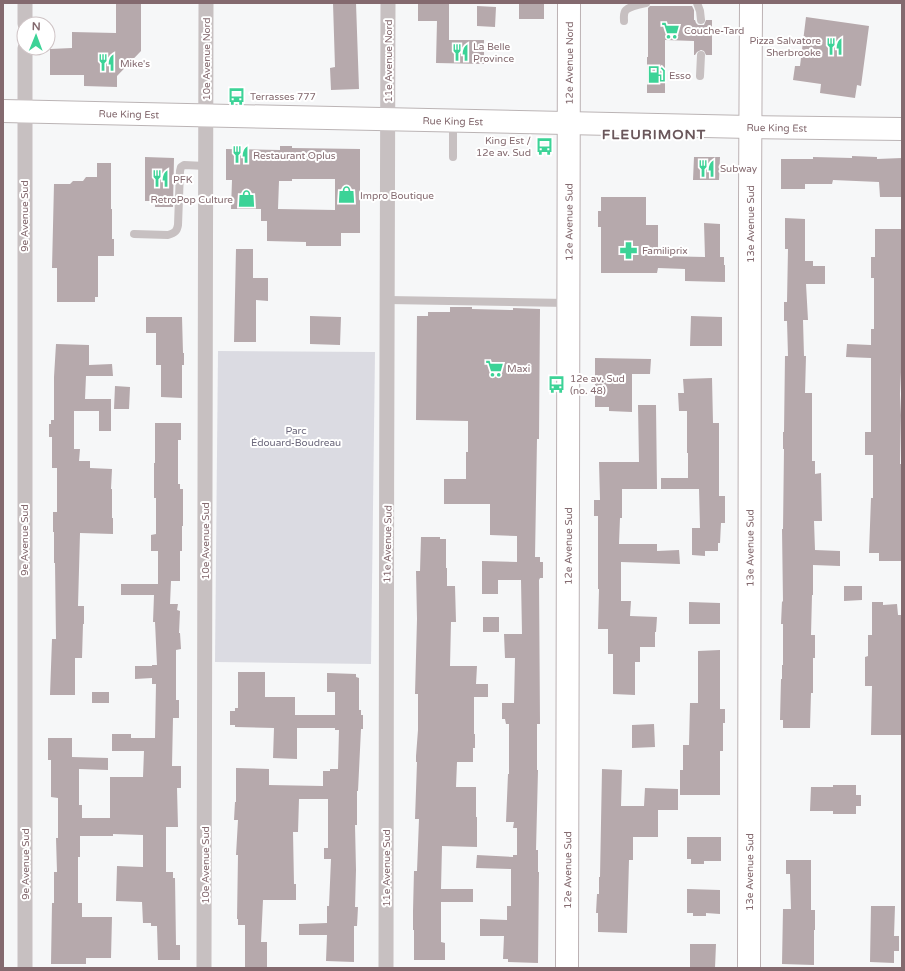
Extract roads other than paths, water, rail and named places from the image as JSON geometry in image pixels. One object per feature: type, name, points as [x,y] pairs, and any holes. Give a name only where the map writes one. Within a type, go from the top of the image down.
[{"type":"main road","name":"12e Avenue Nord","points":[[569,3],[570,123]]},
{"type":"main road","name":"13e Avenue Sud","points":[[749,968],[751,3]]},
{"type":"main road","name":"Rue King Est","points":[[14,111],[750,128],[902,129]]},
{"type":"main road","name":"12e Avenue Sud","points":[[567,968],[570,123]]},
{"type":"street","points":[[25,3],[25,16]]},
{"type":"street","name":"10e Avenue Nord","points":[[206,3],[206,115]]},
{"type":"street","name":"11e Avenue Nord","points":[[388,3],[388,119]]},
{"type":"street","name":"9e Avenue Sud","points":[[24,56],[14,111],[25,968]]},
{"type":"street","name":"10e Avenue Sud","points":[[204,968],[206,115]]},
{"type":"street","name":"11e Avenue Sud","points":[[386,968],[388,119]]},
{"type":"lane","points":[[624,21],[626,10],[646,3]]},
{"type":"lane","points":[[697,3],[701,20]]},
{"type":"lane","points":[[700,76],[701,55]]},
{"type":"lane","points":[[453,121],[453,157]]},
{"type":"lane","points":[[134,234],[174,234],[178,225],[181,167],[184,165],[206,166]]},
{"type":"lane","points":[[388,300],[569,303]]},
{"type":"place","name":"Couche-Tard","points":[[671,30]]},
{"type":"place","name":"Pizza Salvatore Sherbrooke","points":[[834,46]]},
{"type":"place","name":"La Belle Province","points":[[460,52]]},
{"type":"place","name":"Mike's","points":[[107,63]]},
{"type":"place","name":"Esso","points":[[656,75]]},
{"type":"place","name":"Terrasses 777","points":[[237,96]]},
{"type":"place","name":"King Est / 12e av. Sud","points":[[544,146]]},
{"type":"place","name":"Restaurant Oplus","points":[[240,155]]},
{"type":"place","name":"Subway","points":[[707,168]]},
{"type":"place","name":"PFK","points":[[160,179]]},
{"type":"place","name":"Impro Boutique","points":[[347,195]]},
{"type":"place","name":"RetroPop Culture","points":[[246,199]]},
{"type":"place","name":"Familiprix","points":[[629,250]]},
{"type":"place","name":"Maxi","points":[[494,368]]},
{"type":"place","name":"12e av. Sud (no. 48)","points":[[557,384]]},
{"type":"district","name":"FLEURIMONT","points":[[654,134]]},
{"type":"park label","name":"Parc Édouard-Boudreau","points":[[296,436]]}]
